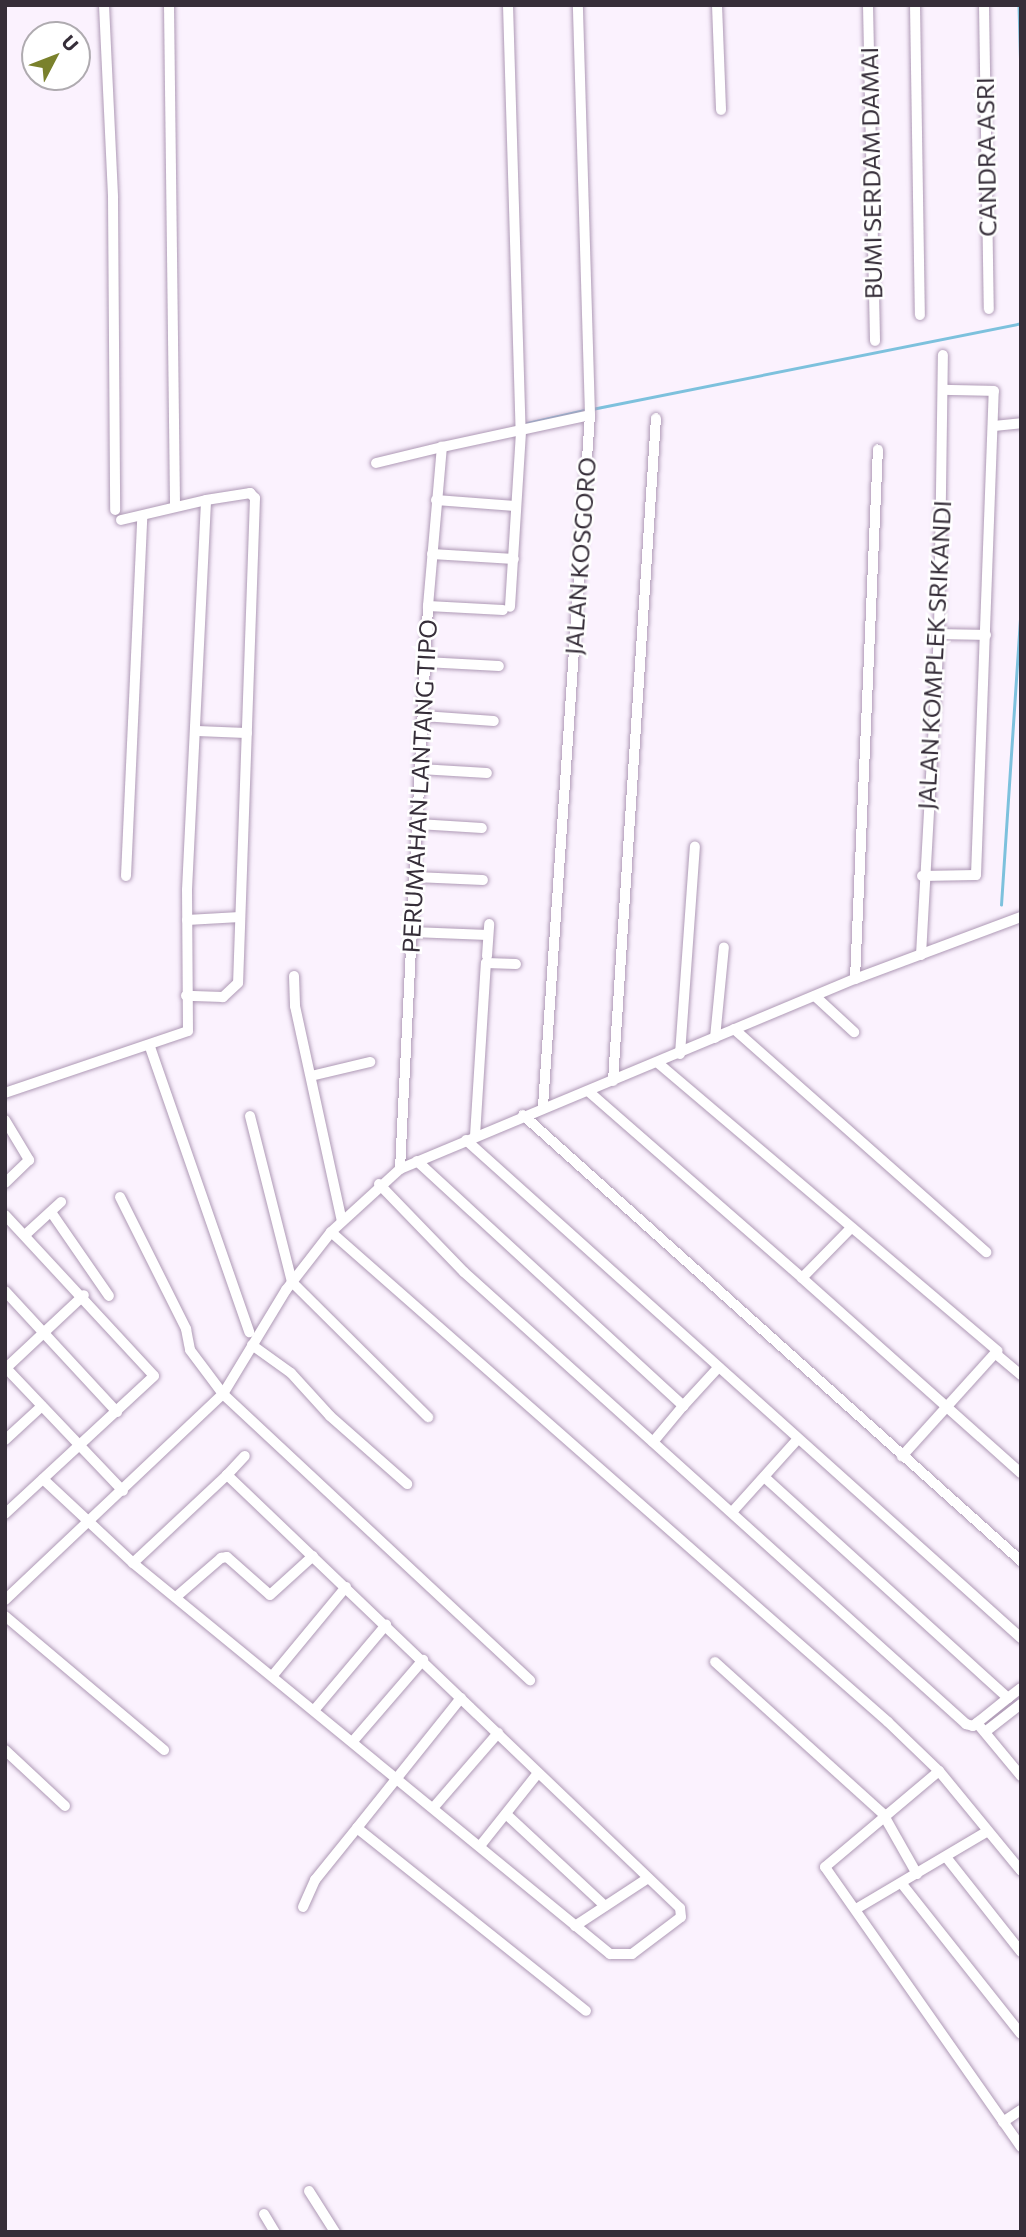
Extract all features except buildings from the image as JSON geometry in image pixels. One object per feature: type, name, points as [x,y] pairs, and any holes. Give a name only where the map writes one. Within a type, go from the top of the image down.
[{"type":"street","points":[[104,5],[113,198],[118,515],[142,517],[175,506],[250,493],[255,498],[235,990],[223,997],[186,996]]},
{"type":"street","points":[[169,5],[175,506]]},
{"type":"street","points":[[428,606],[506,608],[514,559],[521,432],[517,418],[508,5]]},
{"type":"street","name":"JALAN KOSGORO","points":[[543,1106],[590,410],[578,5]]},
{"type":"street","points":[[717,5],[721,110]]},
{"type":"street","name":"BUMI SERDAM DAMAI","points":[[868,5],[875,341]]},
{"type":"street","points":[[915,5],[920,315]]},
{"type":"street","name":"CANDRA ASRI","points":[[984,5],[989,309]]},
{"type":"street","name":"JALAN KOMPLEK SRIKANDI","points":[[921,955],[922,876],[939,634],[945,390],[943,355]]},
{"type":"street","points":[[922,876],[976,875],[994,391],[945,390]]},
{"type":"street","points":[[376,463],[521,432],[590,410]]},
{"type":"street","points":[[613,1082],[656,418]]},
{"type":"street","points":[[994,426],[1021,423]]},
{"type":"street","name":"PERUMAHAN LANTANG TIPO","points":[[400,1169],[428,606],[442,447]]},
{"type":"street","points":[[855,979],[878,449]]},
{"type":"street","points":[[5,1093],[150,1047],[188,1031],[187,920],[206,500]]},
{"type":"street","points":[[436,500],[515,506]]},
{"type":"street","points":[[125,876],[142,517]]},
{"type":"street","points":[[432,554],[514,559]]},
{"type":"street","points":[[939,634],[986,635]]},
{"type":"street","points":[[425,662],[499,666]]},
{"type":"street","points":[[423,716],[494,721]]},
{"type":"street","points":[[196,731],[247,733]]},
{"type":"street","points":[[420,769],[487,773]]},
{"type":"street","points":[[418,824],[482,828]]},
{"type":"street","points":[[680,1054],[695,847]]},
{"type":"street","points":[[415,877],[483,880]]},
{"type":"street","points":[[187,920],[240,917]]},
{"type":"street","points":[[5,1600],[89,1524],[223,1394],[292,1282],[331,1232],[379,1184],[400,1169],[543,1106],[613,1082],[855,979],[1021,917]]},
{"type":"street","points":[[412,932],[489,930],[487,956]]},
{"type":"street","points":[[716,1038],[724,947]]},
{"type":"street","points":[[471,1138],[486,963],[516,964]]},
{"type":"street","points":[[294,976],[310,1076],[342,1221]]},
{"type":"street","points":[[816,997],[854,1032]]},
{"type":"street","points":[[734,1029],[986,1252]]},
{"type":"street","points":[[150,1047],[249,1332]]},
{"type":"street","points":[[310,1076],[370,1062]]},
{"type":"street","points":[[658,1063],[1021,1375]]},
{"type":"street","points":[[588,1091],[1021,1472]]},
{"type":"street","points":[[523,1115],[1021,1562]]},
{"type":"street","points":[[250,1116],[292,1282],[428,1417]]},
{"type":"street","points":[[5,1120],[29,1160],[5,1183]]},
{"type":"street","points":[[471,1138],[716,1370],[1021,1638]]},
{"type":"street","points":[[417,1161],[683,1406]]},
{"type":"street","points":[[379,1184],[464,1272],[733,1511],[966,1724],[981,1728],[1021,1776]]},
{"type":"street","points":[[120,1198],[186,1329],[190,1350],[223,1394],[530,1680]]},
{"type":"street","points":[[25,1235],[61,1202]]},
{"type":"street","points":[[51,1212],[109,1296]]},
{"type":"street","points":[[5,1214],[84,1295],[154,1374],[117,1412],[5,1514]]},
{"type":"street","points":[[802,1278],[851,1228]]},
{"type":"street","points":[[331,1232],[935,1767],[1021,1871]]},
{"type":"street","points":[[5,1291],[117,1412]]},
{"type":"street","points":[[84,1295],[6,1368],[123,1491]]},
{"type":"street","points":[[252,1345],[291,1373],[330,1416],[407,1484]]},
{"type":"street","points":[[902,1456],[996,1354]]},
{"type":"street","points":[[653,1442],[716,1370]]},
{"type":"street","points":[[5,1440],[42,1406]]},
{"type":"street","points":[[733,1511],[797,1440]]},
{"type":"street","points":[[133,1563],[245,1456]]},
{"type":"street","points":[[43,1479],[133,1563],[316,1708],[575,1926],[617,1958],[632,1954],[682,1914],[498,1732],[227,1475]]},
{"type":"street","points":[[764,1477],[1008,1698]]},
{"type":"street","points":[[176,1597],[223,1557],[270,1594],[313,1556]]},
{"type":"street","points":[[274,1675],[346,1587]]},
{"type":"street","points":[[5,1616],[164,1750]]},
{"type":"street","points":[[316,1708],[386,1625]]},
{"type":"street","points":[[354,1741],[423,1660]]},
{"type":"street","points":[[715,1662],[881,1813],[917,1874]]},
{"type":"street","points":[[981,1728],[1008,1698],[1021,1688]]},
{"type":"street","points":[[303,1907],[315,1880],[461,1698]]},
{"type":"street","points":[[981,1728],[1021,1703]]},
{"type":"street","points":[[434,1807],[498,1732]]},
{"type":"street","points":[[5,1750],[65,1806]]},
{"type":"street","points":[[935,1767],[825,1865],[1021,2147]]},
{"type":"street","points":[[480,1846],[538,1773]]},
{"type":"street","points":[[506,1814],[606,1906]]},
{"type":"street","points":[[357,1828],[586,2011]]},
{"type":"street","points":[[856,1909],[988,1831]]},
{"type":"street","points":[[946,1857],[1021,1952]]},
{"type":"street","points":[[575,1926],[648,1878]]},
{"type":"street","points":[[902,1884],[1021,2034]]},
{"type":"street","points":[[1003,2122],[1021,2110]]},
{"type":"street","points":[[309,2191],[335,2232]]},
{"type":"street","points":[[264,2214],[275,2232]]},
{"type":"waterway","points":[[1019,5],[1021,77]]},
{"type":"waterway","points":[[592,409],[1021,323]]},
{"type":"waterway","points":[[523,424],[585,410]]},
{"type":"waterway","points":[[1001,905],[1021,606]]}]
